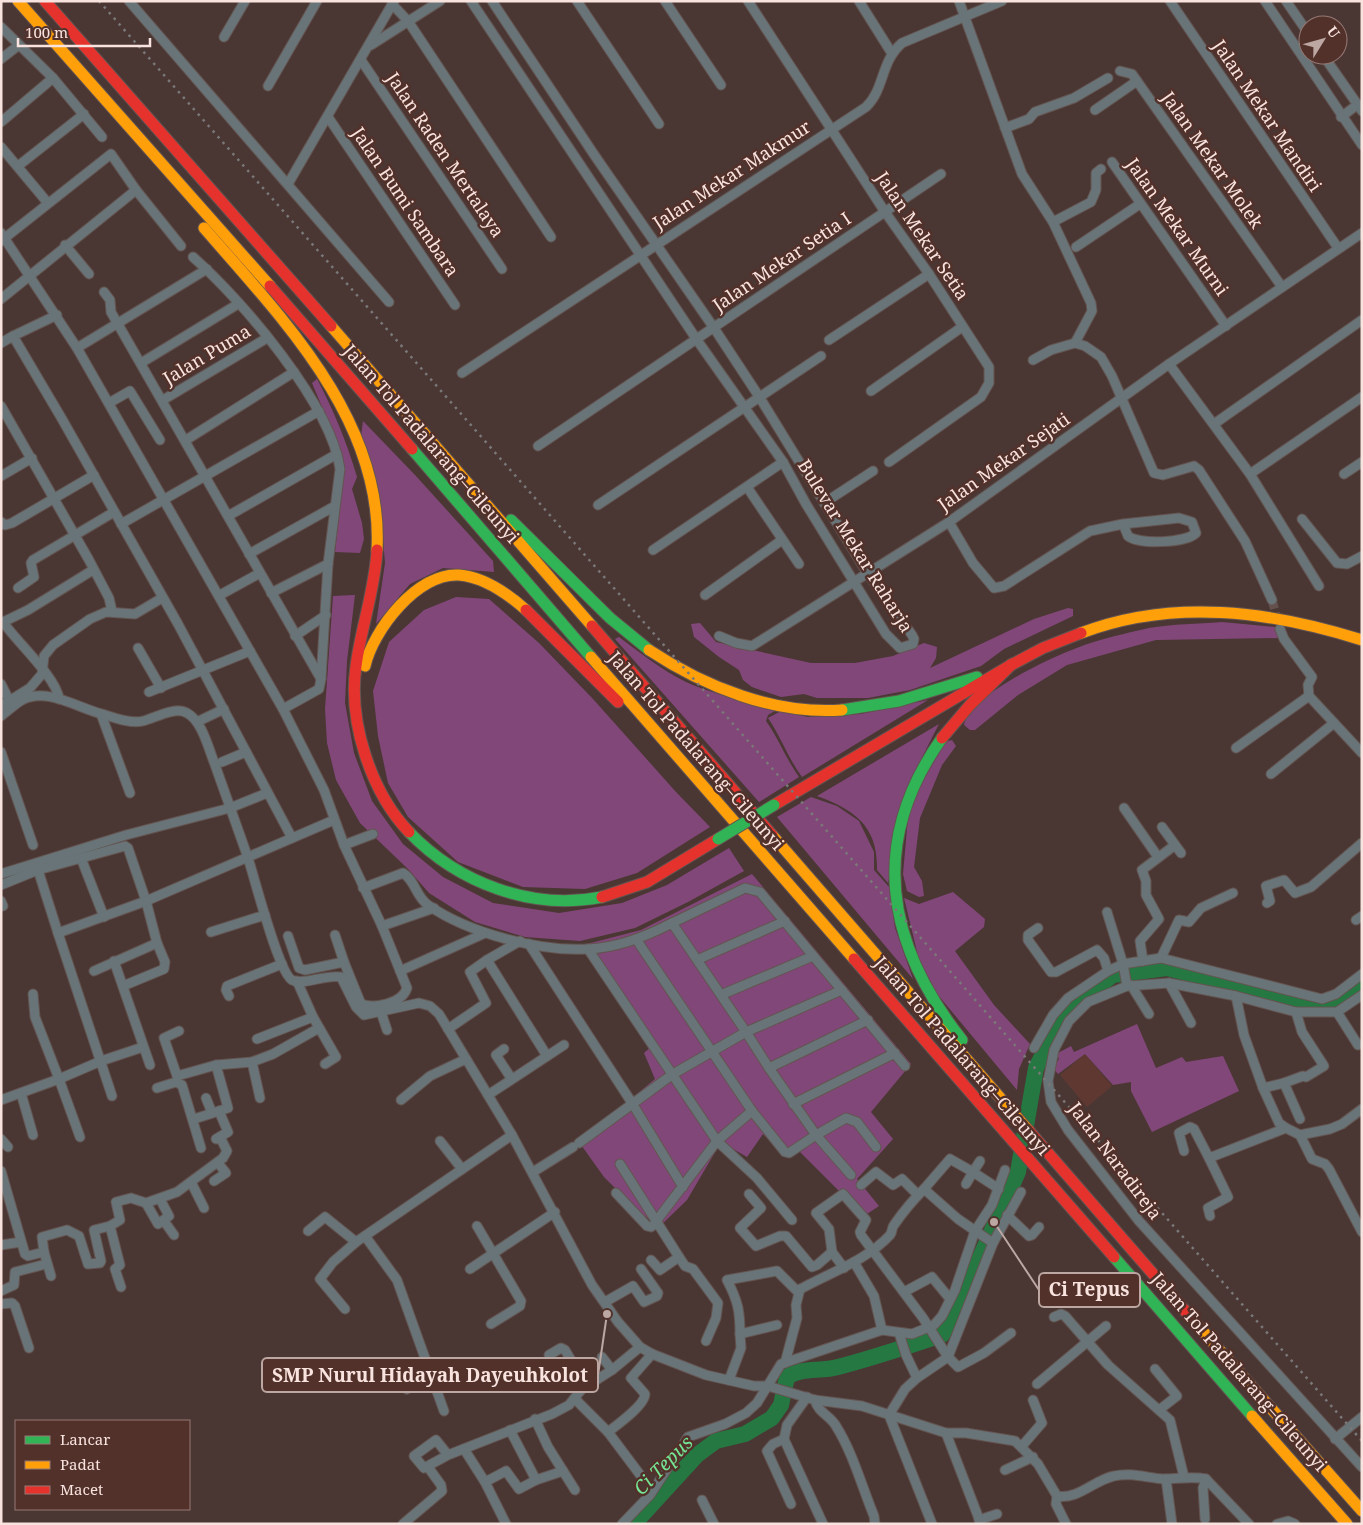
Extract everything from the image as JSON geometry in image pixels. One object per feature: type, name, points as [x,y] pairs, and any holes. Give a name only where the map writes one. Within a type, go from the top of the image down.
[{"type":"highway","name":"Jalan Tol Padalarang–Cileunyi","points":[[18,1],[329,354],[668,747],[1348,1524]]},
{"type":"highway","name":"Jalan Tol Padalarang–Cileunyi","points":[[45,1],[1014,1107],[1120,1237],[1362,1511]]},
{"type":"highway","points":[[123,122],[191,212],[281,318],[307,353],[346,415],[358,443],[374,497],[378,555],[372,596],[358,657],[354,690],[368,764],[381,795],[395,817],[417,842],[446,864],[476,880],[506,892],[537,899],[598,898],[626,891],[661,875],[774,805],[1012,664],[1060,641],[1102,626],[1154,614],[1194,611],[1245,612],[1328,628],[1362,640]]},
{"type":"highway","points":[[467,481],[536,543],[569,580],[626,632],[670,664],[733,692],[758,700],[819,710],[867,706],[908,700],[1012,664]]},
{"type":"highway","points":[[357,712],[366,657],[375,638],[415,592],[442,578],[460,575],[492,585],[505,593],[532,616],[616,700],[668,747]]},
{"type":"highway","points":[[1012,664],[968,707],[933,750],[915,782],[908,798],[898,836],[894,884],[906,947],[921,977],[954,1030],[1014,1107]]},
{"type":"street","points":[[129,1],[389,302]]},
{"type":"street","points":[[224,37],[245,1]]},
{"type":"street","points":[[268,86],[317,1]]},
{"type":"street","points":[[368,47],[440,1]]},
{"type":"street","name":"Bulevar Mekar Raharja","points":[[471,1],[697,340],[783,462],[852,584],[891,641],[900,648],[912,644],[914,639],[912,635],[868,574],[760,398],[492,1]]},
{"type":"street","points":[[577,1],[659,124]]},
{"type":"street","points":[[665,1],[721,85]]},
{"type":"street","name":"Jalan Mekar Setia","points":[[748,1],[884,212],[929,274],[989,367],[990,383],[987,391],[889,462]]},
{"type":"street","points":[[859,1],[891,52],[916,35],[1002,1]]},
{"type":"street","points":[[959,1],[963,18],[1029,186],[1053,222],[1092,307],[1076,343]]},
{"type":"street","name":"Jalan Mekar Mandiri","points":[[1170,1],[1338,248]]},
{"type":"street","points":[[1264,1],[1341,117],[1362,145]]},
{"type":"street","points":[[1286,1],[1298,18]]},
{"type":"street","points":[[288,184],[393,3],[408,21],[551,237]]},
{"type":"street","points":[[1,27],[53,78],[102,137]]},
{"type":"street","points":[[1,59],[19,44]]},
{"type":"street","name":"Jalan Mekar Makmur","points":[[462,373],[871,102],[891,52]]},
{"type":"street","name":"Jalan Raden Mertalaya","points":[[361,60],[502,269]]},
{"type":"street","points":[[1330,65],[1359,108],[1341,117]]},
{"type":"street","name":"Jalan Mekar Molek","points":[[1120,71],[1129,72],[1137,81],[1282,287]]},
{"type":"street","points":[[1,122],[53,78]]},
{"type":"street","points":[[1005,128],[1028,119],[1035,112],[1074,98],[1108,78]]},
{"type":"street","points":[[1095,110],[1137,81]]},
{"type":"street","points":[[18,166],[84,114]]},
{"type":"street","name":"Jalan Bumi Sambara","points":[[328,117],[455,305]]},
{"type":"street","points":[[1,147],[48,202]]},
{"type":"street","points":[[181,246],[110,154],[3,237],[30,274],[77,348],[283,709],[324,790],[344,845],[382,926],[407,988],[406,993],[399,1000],[368,1007],[361,1004],[357,998],[335,935]]},
{"type":"street","points":[[580,166],[595,156]]},
{"type":"street","name":"Jalan Mekar Murni","points":[[1112,162],[1226,326]]},
{"type":"street","points":[[1053,222],[1091,202],[1096,190],[1096,173],[1101,169]]},
{"type":"street","name":"Jalan Mekar Setia I","points":[[538,446],[688,347],[941,174]]},
{"type":"street","points":[[1,299],[65,245],[136,190]]},
{"type":"street","points":[[1076,247],[1140,204]]},
{"type":"street","name":"Jalan Mekar Sejati","points":[[719,636],[736,643],[752,646],[868,574],[948,522],[1120,398],[1362,233]]},
{"type":"street","points":[[65,245],[89,274]]},
{"type":"street","points":[[1,248],[14,254]]},
{"type":"street","points":[[193,257],[238,304],[294,372],[319,411],[338,454],[340,469],[328,564],[321,679],[318,689],[283,709]]},
{"type":"street","points":[[77,348],[207,270]]},
{"type":"street","points":[[830,340],[929,274]]},
{"type":"street","points":[[104,292],[110,300],[111,312],[186,440],[205,477],[321,679]]},
{"type":"street","points":[[141,363],[238,304]]},
{"type":"street","points":[[1,343],[54,311]]},
{"type":"street","points":[[1214,424],[1362,320]]},
{"type":"street","points":[[871,391],[962,327]]},
{"type":"street","points":[[13,336],[178,624],[292,838]]},
{"type":"street","name":"Jalan Puma","points":[[163,400],[267,338]]},
{"type":"street","points":[[1033,360],[1051,350],[1076,343],[1085,346],[1101,357],[1112,376],[1154,473],[1163,475],[1194,466],[1199,470],[1245,541],[1272,600]]},
{"type":"street","points":[[598,505],[746,408],[821,356]]},
{"type":"street","points":[[1169,364],[1250,474],[1320,586]]},
{"type":"street","points":[[186,440],[294,372]]},
{"type":"street","points":[[109,403],[130,391],[160,440]]},
{"type":"street","points":[[1250,474],[1362,397]]},
{"type":"street","points":[[1,406],[4,419],[32,458],[109,598],[112,611]]},
{"type":"street","points":[[121,524],[319,411]]},
{"type":"street","points":[[228,516],[338,454]]},
{"type":"street","points":[[1,476],[32,458]]},
{"type":"street","points":[[652,550],[783,462]]},
{"type":"street","points":[[1344,474],[1362,462]]},
{"type":"street","points":[[824,503],[874,471]]},
{"type":"street","points":[[1,522],[5,525],[12,522],[94,475]]},
{"type":"street","points":[[747,487],[799,564]]},
{"type":"street","points":[[249,554],[335,506]]},
{"type":"street","points":[[18,588],[33,578],[32,561],[114,512]]},
{"type":"street","points":[[948,522],[973,564],[994,588],[1004,586],[1090,531],[1123,524],[1186,519],[1195,525],[1196,533],[1189,538],[1139,542],[1128,536],[1123,524]]},
{"type":"street","points":[[1302,519],[1338,563],[1347,564],[1362,556]]},
{"type":"street","points":[[705,595],[782,540]]},
{"type":"street","points":[[272,593],[328,564]]},
{"type":"street","points":[[58,698],[55,686],[2,623],[28,610],[93,570]]},
{"type":"street","points":[[220,596],[260,574]]},
{"type":"street","points":[[1,706],[30,688],[41,676],[42,658],[53,645],[101,612],[112,611],[135,614],[162,598]]},
{"type":"street","points":[[296,636],[326,615]]},
{"type":"street","points":[[1280,629],[1284,639],[1312,677],[1308,686],[1309,696],[1360,750]]},
{"type":"street","points":[[138,648],[160,688]]},
{"type":"street","points":[[149,692],[250,651]]},
{"type":"street","points":[[1,684],[10,700]]},
{"type":"street","points":[[1,716],[22,700],[43,696],[58,698],[101,714],[140,722],[176,711],[187,713],[196,723],[207,743],[247,856],[282,964],[291,979],[297,981],[321,976],[341,977],[353,1003],[366,1019],[381,1012],[419,1003],[430,1006],[439,1014],[512,1134],[592,1285],[618,1322],[640,1347],[652,1354],[706,1375],[754,1386],[770,1386],[811,1399],[862,1406],[946,1433],[966,1432],[1009,1439],[1022,1446],[1033,1457],[1057,1496],[1056,1504],[1066,1524]]},
{"type":"street","points":[[1236,748],[1309,696]]},
{"type":"street","points":[[201,720],[224,709]]},
{"type":"street","points":[[101,714],[130,793]]},
{"type":"street","points":[[1271,774],[1334,723]]},
{"type":"street","points":[[1,752],[33,845]]},
{"type":"street","points":[[222,762],[246,752]]},
{"type":"street","points":[[1,874],[126,835],[230,808],[267,793]]},
{"type":"street","points":[[1124,808],[1158,857]]},
{"type":"street","points":[[58,933],[146,901],[334,820]]},
{"type":"street","points":[[1162,826],[1181,853]]},
{"type":"street","points":[[344,845],[373,834]]},
{"type":"street","points":[[1267,903],[1270,901],[1266,886],[1284,880],[1295,893],[1311,887],[1362,843]]},
{"type":"street","points":[[1143,961],[1140,941],[1159,919],[1146,895],[1146,882],[1142,870],[1175,845]]},
{"type":"street","points":[[1,885],[38,870],[126,847],[146,901],[156,944],[165,962],[164,970],[123,986]]},
{"type":"street","points":[[81,858],[104,917]]},
{"type":"street","points":[[38,870],[112,1096]]},
{"type":"street","points":[[363,888],[403,873],[408,876],[420,897],[428,905],[460,924],[483,934],[525,942],[588,950],[636,939],[746,888],[760,892],[905,1066]]},
{"type":"street","points":[[1161,958],[1179,920],[1189,922],[1201,908],[1233,892]]},
{"type":"street","points":[[382,926],[434,908]]},
{"type":"street","points":[[1107,912],[1128,983],[1148,1014]]},
{"type":"street","points":[[211,932],[265,914]]},
{"type":"street","points":[[699,960],[785,921]]},
{"type":"street","points":[[672,923],[722,994],[793,1104],[816,1135],[851,1175]]},
{"type":"street","points":[[1038,928],[1028,934],[1028,940],[1051,972],[1056,972],[1097,950],[1104,958],[1108,971]]},
{"type":"street","points":[[400,971],[483,934]]},
{"type":"street","points":[[288,936],[299,968],[305,970],[344,962]]},
{"type":"street","points":[[636,939],[710,1052],[752,1111],[787,1153],[846,1118],[851,1118],[857,1122],[876,1147]]},
{"type":"street","points":[[448,1029],[485,1005],[486,1000],[470,972],[487,960],[525,942]]},
{"type":"street","points":[[525,942],[632,1104],[683,1186]]},
{"type":"street","points":[[94,972],[114,961],[156,944]]},
{"type":"street","points":[[588,950],[674,1074],[717,1141],[757,1178],[792,1220]]},
{"type":"street","points":[[722,994],[813,956]]},
{"type":"street","points":[[1034,1048],[1053,1015],[1068,998],[1108,971],[1123,965],[1161,958],[1322,999],[1336,994],[1362,974]]},
{"type":"street","points":[[487,960],[547,1056]]},
{"type":"street","points":[[114,961],[150,1066]]},
{"type":"street","points":[[229,996],[226,990],[227,986],[282,964]]},
{"type":"street","points":[[297,981],[313,1018],[336,1057],[325,1064]]},
{"type":"street","name":"Jalan Naradireja","points":[[1337,1012],[1296,1012],[1236,996],[1169,983],[1128,983],[1088,1002],[1069,1021],[1054,1050],[1048,1081],[1050,1102],[1086,1156],[1139,1221],[1334,1439],[1362,1467]]},
{"type":"street","points":[[1169,983],[1190,1023]]},
{"type":"street","points":[[533,1172],[576,1145],[674,1074],[710,1052],[746,1032],[842,990]]},
{"type":"street","points":[[33,994],[35,1016],[80,1137]]},
{"type":"street","points":[[1358,1045],[1337,1012],[1362,995]]},
{"type":"street","points":[[1236,996],[1244,1035],[1278,1123],[1300,1135],[1312,1159],[1325,1164],[1362,1232]]},
{"type":"street","points":[[381,1012],[387,1030]]},
{"type":"street","points":[[1263,1088],[1303,1076],[1306,1077],[1324,1066],[1302,1032],[1296,1012]]},
{"type":"street","points":[[257,1039],[313,1018]]},
{"type":"street","points":[[769,1068],[868,1020]]},
{"type":"street","points":[[179,1031],[164,1038],[177,1076],[216,1065],[252,1062],[279,1051],[319,1028]]},
{"type":"street","points":[[488,1095],[511,1078],[564,1045]]},
{"type":"street","points":[[1,1100],[59,1079],[101,1061],[143,1047]]},
{"type":"street","points":[[504,1049],[496,1055],[511,1078]]},
{"type":"street","points":[[793,1104],[895,1053]]},
{"type":"street","points":[[401,1100],[430,1076],[466,1059]]},
{"type":"street","points":[[252,1062],[260,1098]]},
{"type":"street","points":[[194,1119],[228,1108],[216,1065]]},
{"type":"street","points":[[157,1088],[176,1082],[182,1085],[194,1119],[201,1148]]},
{"type":"street","points":[[1284,1083],[1300,1119]]},
{"type":"street","points":[[21,1093],[34,1135]]},
{"type":"street","points":[[51,1276],[46,1264],[42,1237],[67,1230],[79,1236],[88,1265],[100,1263],[94,1230],[120,1222],[115,1204],[117,1200],[131,1198],[146,1203],[160,1199],[191,1182],[218,1163],[227,1152],[225,1144],[218,1138],[228,1132],[206,1098]]},
{"type":"street","points":[[1300,1135],[1336,1127],[1362,1109]]},
{"type":"street","points":[[616,1194],[647,1226],[651,1227],[657,1222],[717,1141],[752,1111]]},
{"type":"street","points":[[1184,1151],[1179,1133],[1192,1128],[1228,1197],[1208,1208],[1210,1216]]},
{"type":"street","points":[[1209,1158],[1286,1128]]},
{"type":"street","points":[[345,1309],[320,1278],[333,1262],[356,1242],[512,1134]]},
{"type":"street","points":[[1,1139],[8,1147]]},
{"type":"street","points":[[440,1141],[462,1169]]},
{"type":"street","points":[[729,1380],[741,1348],[740,1313],[735,1294],[727,1280],[777,1271],[782,1274],[795,1290],[844,1268],[890,1235],[896,1221],[950,1159],[999,1189]]},
{"type":"street","points":[[966,1184],[980,1161]]},
{"type":"street","points":[[214,1181],[226,1173],[218,1163]]},
{"type":"street","points":[[620,1164],[685,1266],[693,1269],[718,1303],[716,1318],[706,1340]]},
{"type":"street","points":[[622,1524],[650,1495],[688,1437],[725,1424],[746,1413],[757,1403],[770,1386],[778,1367],[882,1330],[899,1335],[930,1329],[942,1316],[976,1232],[992,1205],[1005,1170]]},
{"type":"street","points":[[1,1171],[21,1242],[27,1256],[44,1252]]},
{"type":"street","points":[[861,1185],[876,1172],[893,1185],[902,1179],[991,1241]]},
{"type":"street","points":[[191,1182],[204,1208]]},
{"type":"street","points":[[888,1415],[905,1389],[917,1378],[948,1357],[991,1241],[1021,1192]]},
{"type":"street","points":[[749,1194],[761,1208],[740,1228],[756,1246],[786,1236],[808,1263],[814,1267],[832,1252]]},
{"type":"street","points":[[844,1268],[832,1252],[829,1229],[816,1213],[843,1194],[864,1215],[866,1222],[860,1234],[904,1292],[948,1357],[959,1367],[984,1353],[1011,1333]]},
{"type":"street","points":[[146,1203],[158,1224],[169,1216],[160,1199]]},
{"type":"street","points":[[470,1269],[555,1212]]},
{"type":"street","points":[[1008,1216],[1029,1236],[1039,1227]]},
{"type":"street","points":[[308,1230],[325,1218],[356,1242]]},
{"type":"street","points":[[164,1221],[174,1235]]},
{"type":"street","points":[[110,1226],[120,1265],[115,1269],[121,1287]]},
{"type":"street","points":[[477,1226],[494,1253],[521,1304],[491,1324]]},
{"type":"street","points":[[365,1236],[397,1280],[444,1411]]},
{"type":"street","points":[[1,1245],[21,1242]]},
{"type":"street","points":[[651,1260],[660,1270],[679,1257]]},
{"type":"street","points":[[854,1262],[874,1296],[882,1330]]},
{"type":"street","points":[[1,1291],[14,1284],[15,1272],[46,1264]]},
{"type":"street","points":[[605,1302],[633,1286],[644,1302],[657,1296],[658,1294],[641,1269]]},
{"type":"street","points":[[904,1292],[932,1277],[950,1299]]},
{"type":"street","points":[[785,1363],[797,1318],[796,1305],[800,1289]]},
{"type":"street","points":[[1,1304],[12,1303],[15,1306],[30,1348]]},
{"type":"street","points":[[1054,1317],[1061,1314],[1108,1365],[1170,1420],[1184,1477]]},
{"type":"street","points":[[740,1334],[777,1325]]},
{"type":"street","points":[[1036,1384],[1106,1326]]},
{"type":"street","points":[[899,1335],[917,1378]]},
{"type":"street","points":[[422,1464],[446,1450],[464,1449],[535,1419],[552,1414],[575,1399],[581,1390],[612,1370],[640,1347]]},
{"type":"street","points":[[549,1355],[563,1348],[582,1377],[581,1390]]},
{"type":"street","points":[[608,1432],[634,1412],[645,1399],[645,1394],[631,1378],[652,1354]]},
{"type":"street","points":[[602,1357],[612,1370]]},
{"type":"street","points":[[1155,1369],[1177,1396],[1159,1410]]},
{"type":"street","points":[[400,1380],[408,1388],[431,1375]]},
{"type":"street","points":[[575,1399],[608,1432],[641,1476]]},
{"type":"street","points":[[811,1399],[788,1425],[784,1439],[823,1524]]},
{"type":"street","points":[[811,1399],[818,1410],[830,1417],[842,1438],[874,1516],[875,1524]]},
{"type":"street","points":[[1022,1446],[1042,1423],[1033,1400]]},
{"type":"street","points":[[888,1415],[932,1524]]},
{"type":"street","points":[[1334,1439],[1362,1417]]},
{"type":"street","points":[[535,1419],[575,1490]]},
{"type":"street","points":[[510,1430],[536,1480]]},
{"type":"street","points":[[946,1433],[980,1522],[997,1514]]},
{"type":"street","points":[[784,1439],[773,1444],[767,1451],[791,1504]]},
{"type":"street","points":[[403,1524],[442,1491],[441,1485],[422,1464],[415,1453],[438,1440],[446,1450]]},
{"type":"street","points":[[464,1449],[485,1482],[506,1524]]},
{"type":"street","points":[[1005,1470],[1033,1457]]},
{"type":"street","points":[[485,1482],[506,1471],[520,1489],[536,1480],[563,1471]]},
{"type":"street","points":[[1057,1496],[1070,1496],[1113,1476],[1127,1474],[1166,1479],[1184,1477],[1206,1479],[1249,1524]]},
{"type":"street","points":[[1166,1479],[1172,1524]]},
{"type":"street","points":[[1205,1519],[1203,1488],[1206,1479]]},
{"type":"street","points":[[702,1500],[714,1524]]},
{"type":"street","points":[[1277,1524],[1288,1521],[1295,1524]]},
{"type":"shaded area","points":[[317,379],[340,427],[357,477],[352,489],[362,523],[364,539],[360,553],[335,552],[344,471],[341,452],[312,383]]},
{"type":"shaded area","points":[[363,421],[493,561],[494,572],[443,568],[410,584],[376,624],[385,563],[380,500],[361,436]]},
{"type":"shaded area","points":[[355,595],[347,661],[345,703],[354,753],[372,801],[403,844],[443,877],[493,903],[559,913],[622,903],[667,885],[729,848],[744,871],[688,902],[635,928],[580,941],[525,937],[475,922],[429,893],[408,869],[360,823],[336,780],[327,743],[325,709],[333,596]]},
{"type":"shaded area","points":[[456,597],[489,599],[539,643],[710,827],[637,873],[585,889],[523,887],[458,862],[408,817],[388,783],[378,736],[373,691],[389,642],[424,610]]},
{"type":"shaded area","points":[[1068,608],[1073,609],[1073,616],[1004,649],[981,666],[910,690],[868,698],[817,698],[804,694],[781,697],[752,687],[743,680],[739,670],[694,637],[691,624],[700,623],[716,642],[811,663],[855,663],[893,656],[924,643],[937,647],[936,658],[930,668],[1034,619]]},
{"type":"shaded area","points":[[1222,622],[1276,627],[1278,638],[1156,640],[1067,665],[1018,695],[975,730],[970,730],[964,725],[970,712],[983,699],[1001,686],[1064,653],[1103,639],[1149,628]]},
{"type":"shaded area","points":[[619,637],[660,667],[697,687],[778,709],[768,715],[766,721],[799,777],[759,802],[615,639]]},
{"type":"shaded area","points":[[928,700],[802,777],[768,718],[781,711],[808,717],[861,714]]},
{"type":"shaded area","points":[[939,724],[914,773],[888,883],[877,870],[873,842],[862,822],[843,807],[817,796]]},
{"type":"shaded area","points":[[952,740],[956,746],[942,765],[920,818],[914,867],[922,881],[924,896],[919,897],[907,891],[903,874],[909,806],[945,742]]},
{"type":"shaded area","points":[[811,797],[837,806],[859,821],[874,852],[874,870],[889,887],[895,928],[913,979],[777,817]]},
{"type":"shaded area","points":[[752,874],[911,1064],[871,1112],[893,1139],[857,1179],[879,1206],[864,1216],[797,1149],[787,1158],[763,1134],[747,1157],[721,1142],[687,1200],[659,1227],[637,1210],[604,1177],[579,1142],[655,1079],[644,1053],[653,1045],[587,944],[641,930]]},
{"type":"shaded area","points":[[953,892],[985,919],[984,927],[955,951],[994,1005],[1030,1044],[1019,1069],[1017,1090],[938,995],[919,960],[904,898],[919,904]]},
{"type":"shaded area","points":[[1137,1024],[1156,1068],[1182,1057],[1186,1062],[1223,1056],[1239,1091],[1152,1132],[1131,1091],[1131,1082],[1113,1085],[1085,1054],[1058,1074],[1053,1068],[1059,1059],[1056,1054],[1071,1046],[1074,1052]]},
{"type":"shaded area","points":[[1085,1054],[1112,1086],[1087,1107],[1060,1075]]},
{"type":"waterway","name":"Ci Tepus","points":[[634,1524],[697,1455],[716,1441],[745,1434],[772,1418],[781,1405],[787,1377],[799,1372],[831,1368],[851,1363],[942,1335],[957,1309],[1018,1172],[1036,1068],[1064,1013],[1113,975],[1167,968],[1293,1000],[1331,1005],[1362,984]]},
{"type":"tunnel","points":[[1272,600],[1278,621]]},
{"type":"railway","points":[[99,1],[1362,1441]]},
{"type":"traffic: fast","points":[[412,449],[591,657]]},
{"type":"traffic: fast","points":[[511,520],[610,618],[649,650]]},
{"type":"traffic: fast","points":[[842,710],[899,701],[977,677]]},
{"type":"traffic: fast","points":[[942,738],[918,777],[903,816],[896,854],[896,892],[903,930],[916,967],[936,1004],[962,1040]]},
{"type":"traffic: fast","points":[[718,839],[774,805]]},
{"type":"traffic: fast","points":[[409,832],[428,850],[450,866],[473,879],[498,889],[523,896],[549,900],[576,900],[602,897]]},
{"type":"traffic: fast","points":[[1114,1257],[1252,1416]]},
{"type":"traffic: slow","points":[[18,1],[270,286]]},
{"type":"traffic: slow","points":[[204,228],[295,335],[322,374],[346,415],[364,458],[375,503],[377,550]]},
{"type":"traffic: slow","points":[[331,326],[592,626]]},
{"type":"traffic: slow","points":[[365,666],[377,636],[400,606],[413,593],[428,583],[444,577],[459,575],[477,579],[503,592],[526,610]]},
{"type":"traffic: slow","points":[[1081,633],[1116,622],[1151,615],[1186,612],[1222,612],[1292,622],[1362,640]]},
{"type":"traffic: slow","points":[[649,650],[693,676],[741,696],[791,708],[842,710]]},
{"type":"traffic: slow","points":[[591,657],[854,959]]},
{"type":"traffic: slow","points":[[772,835],[1029,1131]]},
{"type":"traffic: slow","points":[[1200,1328],[1362,1511]]},
{"type":"traffic: slow","points":[[1252,1416],[1347,1524]]},
{"type":"traffic: jam","points":[[45,1],[331,326]]},
{"type":"traffic: jam","points":[[270,286],[412,449]]},
{"type":"traffic: jam","points":[[377,550],[374,580],[356,666],[354,688],[356,710],[359,733],[373,777],[395,816],[409,832]]},
{"type":"traffic: jam","points":[[526,610],[618,702]]},
{"type":"traffic: jam","points":[[592,626],[772,835]]},
{"type":"traffic: jam","points":[[774,805],[1011,665],[1043,648],[1081,633]]},
{"type":"traffic: jam","points":[[942,738],[970,705],[1012,664]]},
{"type":"traffic: jam","points":[[602,897],[647,882],[718,839]]},
{"type":"traffic: jam","points":[[854,959],[1114,1257]]},
{"type":"traffic: jam","points":[[1029,1131],[1200,1328]]},
{"type":"place","name":"Ci Tepus","points":[[994,1222]]},
{"type":"place","name":"SMP Nurul Hidayah Dayeuhkolot","points":[[607,1314]]}]
